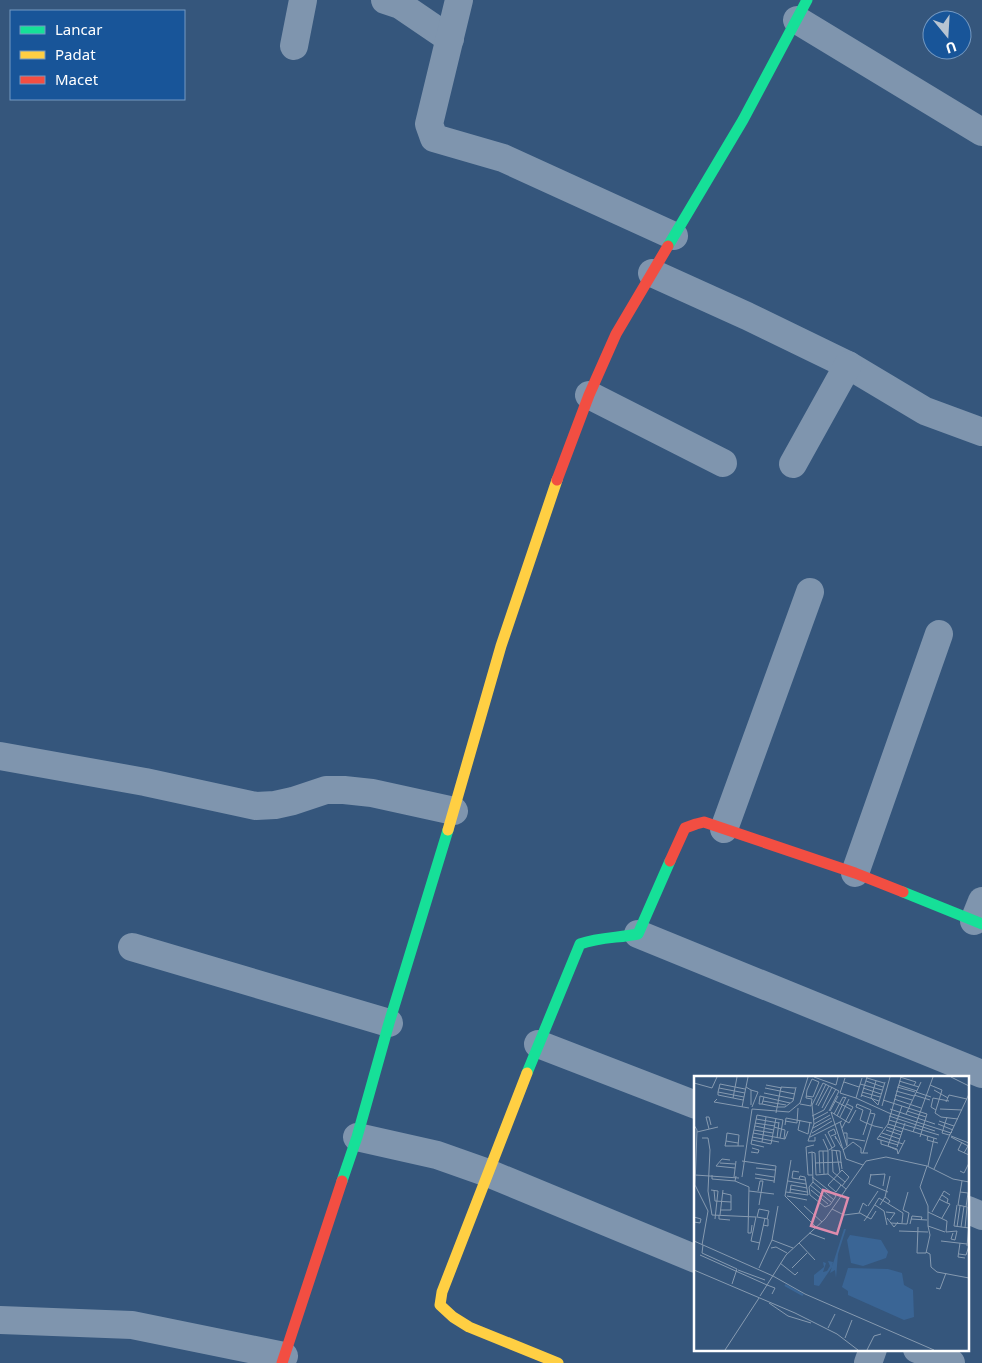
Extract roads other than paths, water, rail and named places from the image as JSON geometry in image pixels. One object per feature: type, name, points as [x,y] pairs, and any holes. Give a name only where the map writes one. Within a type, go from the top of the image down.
[{"type":"street","points":[[294,46],[303,0]]},
{"type":"street","points":[[385,0],[400,4],[450,39]]},
{"type":"street","points":[[459,0],[429,124],[434,138],[503,158],[674,236]]},
{"type":"street","points":[[0,1320],[132,1325],[283,1359],[357,1137],[501,646],[558,476],[589,396],[616,334],[744,120],[802,10],[982,132]]},
{"type":"street","points":[[652,273],[848,365],[926,411],[982,432]]},
{"type":"street","points":[[793,464],[848,365]]},
{"type":"street","points":[[589,396],[723,463]]},
{"type":"street","points":[[724,829],[810,592]]},
{"type":"street","points":[[855,873],[939,634]]},
{"type":"street","points":[[0,756],[145,782],[256,806],[275,805],[293,801],[326,790],[344,790],[372,793],[454,810]]},
{"type":"street","points":[[638,934],[685,828],[707,821],[724,829],[979,915]]},
{"type":"street","points":[[558,1363],[472,1328],[446,1313],[440,1305],[442,1292],[538,1044],[580,944],[607,937],[638,934],[977,1072]]},
{"type":"street","points":[[132,947],[389,1023]]},
{"type":"street","points":[[538,1044],[694,1104]]},
{"type":"street","points":[[357,1137],[436,1155],[488,1173],[694,1258]]},
{"type":"street","points":[[970,1211],[982,1216]]},
{"type":"street","points":[[868,1363],[873,1350]]},
{"type":"street","points":[[919,1350],[951,1363]]}]
